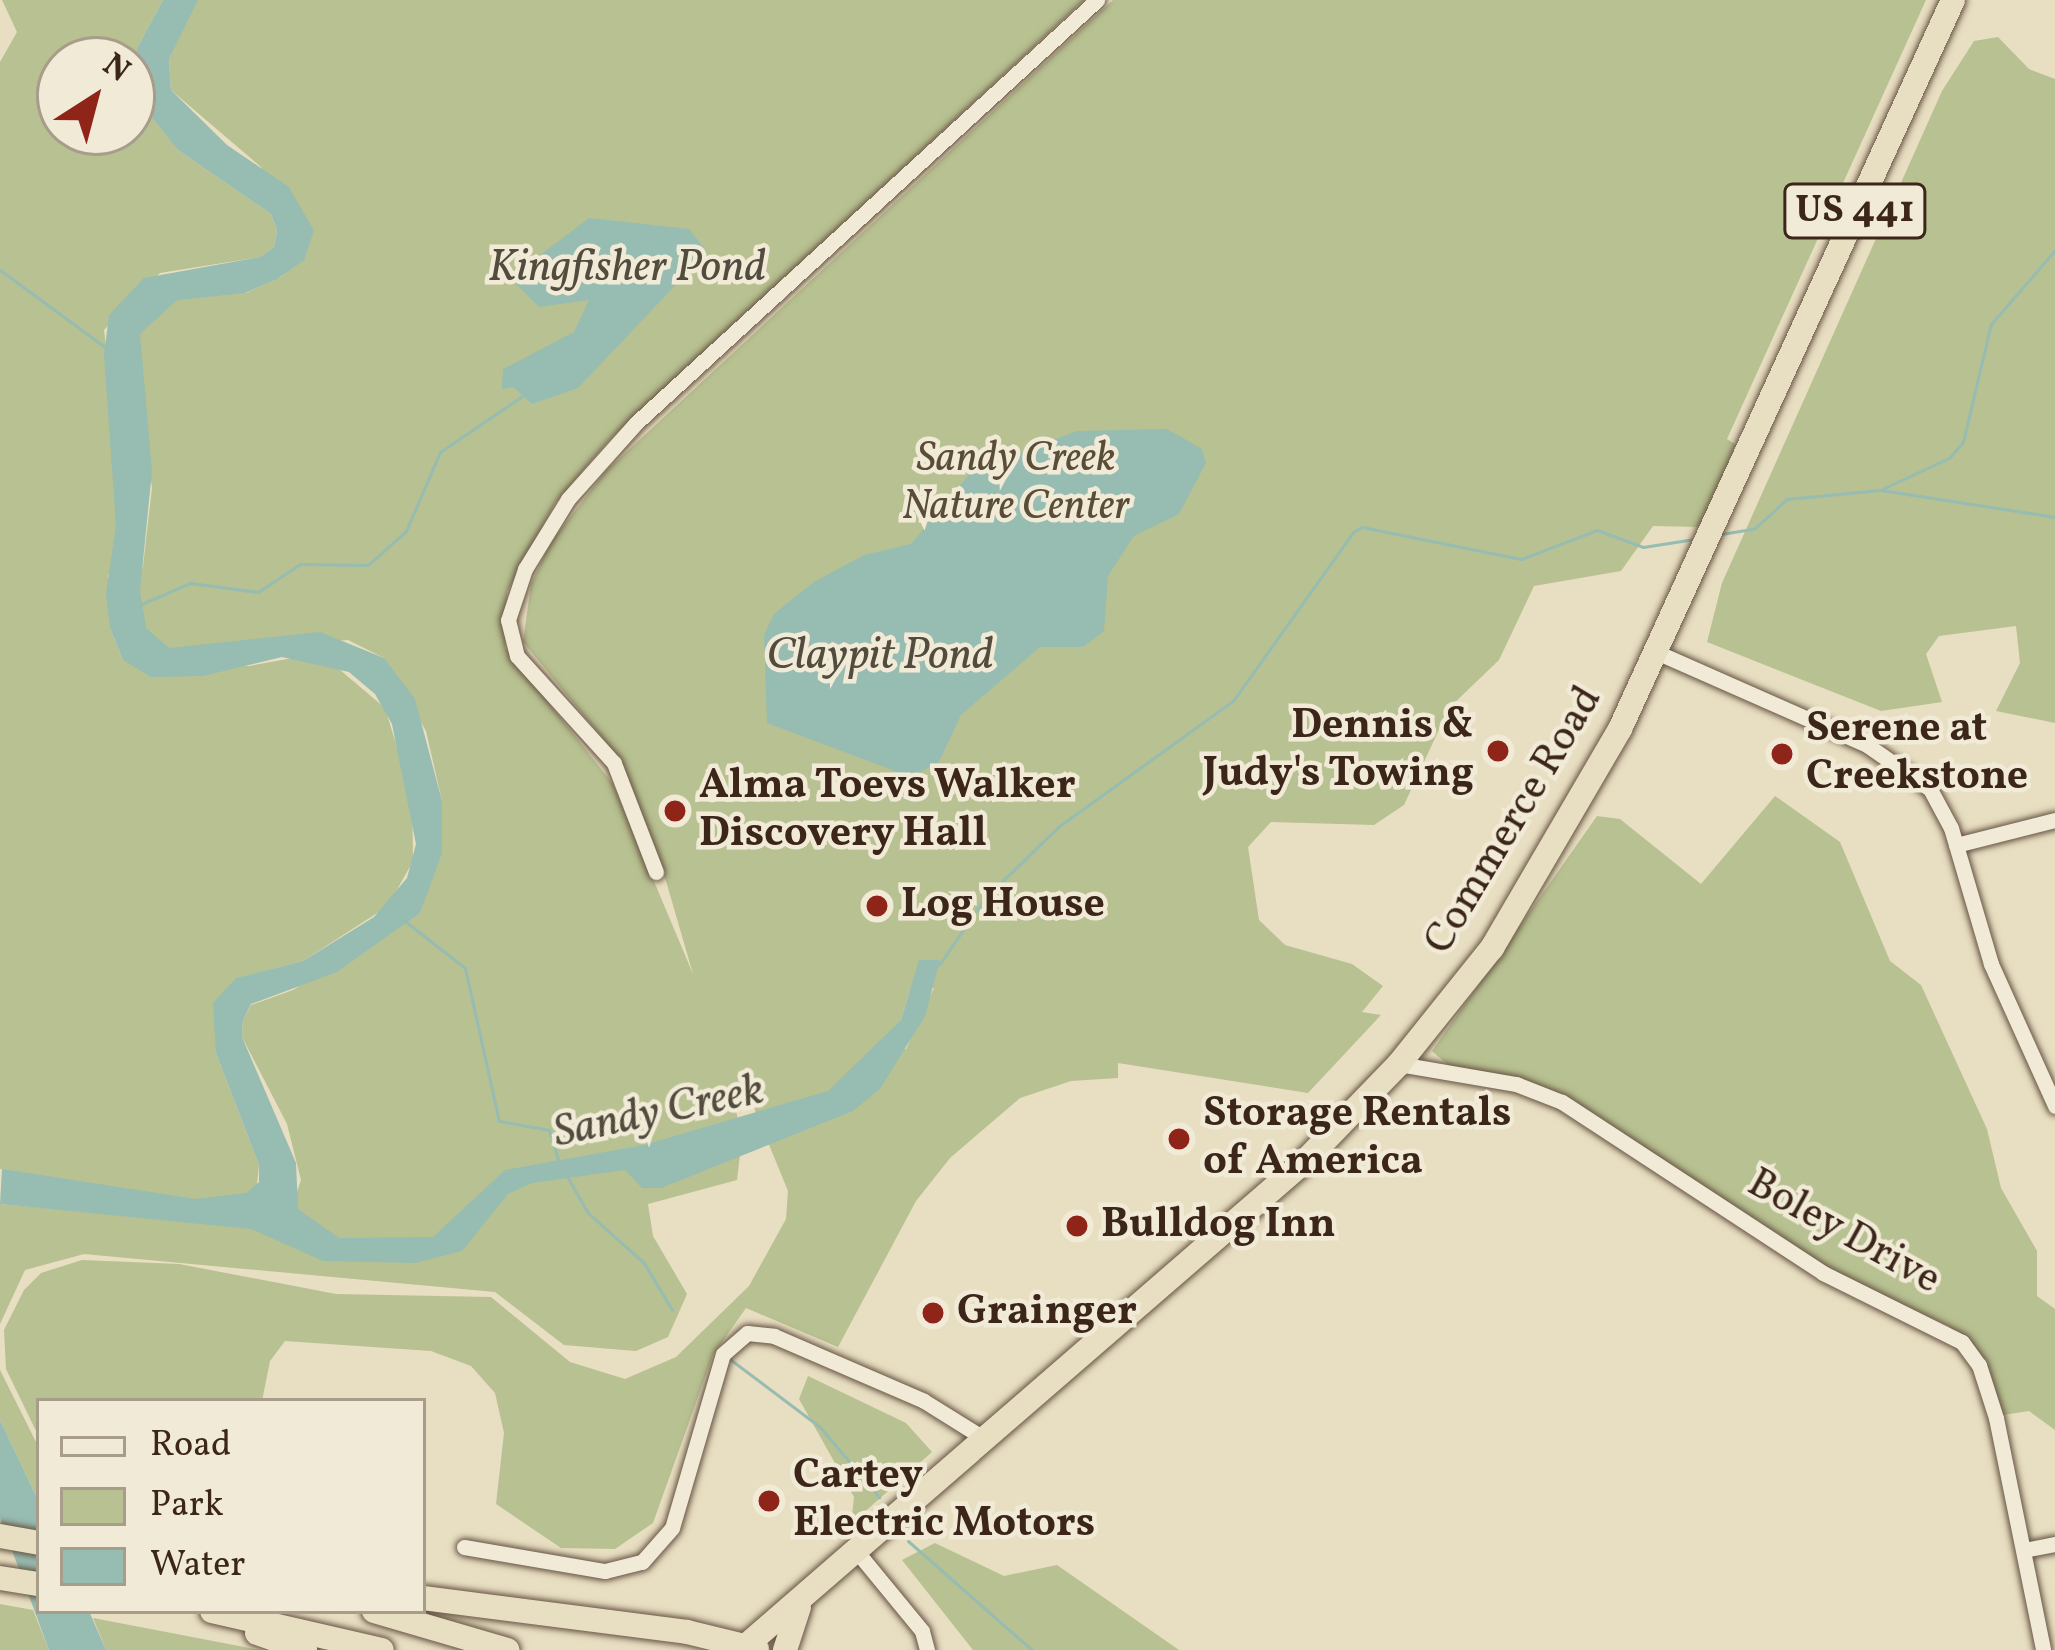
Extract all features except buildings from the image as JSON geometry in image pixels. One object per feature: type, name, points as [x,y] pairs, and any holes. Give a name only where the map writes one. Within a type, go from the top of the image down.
[{"type":"highway","name":"Commerce Road","points":[[750,1648],[1305,1161],[1399,1064],[1515,912],[1580,806],[1656,652],[1953,0]]},
{"type":"highway","points":[[0,1536],[36,1542]]},
{"type":"highway","points":[[0,1578],[36,1584]]},
{"type":"highway","points":[[426,1598],[750,1648]]},
{"type":"highway","points":[[785,1650],[803,1600]]},
{"type":"highway","points":[[202,1614],[305,1650]]},
{"type":"highway","points":[[225,1614],[382,1650]]},
{"type":"highway","points":[[384,1614],[507,1650]]},
{"type":"street","points":[[656,872],[614,764],[517,656],[508,620],[525,569],[568,499],[636,423],[1097,0]]},
{"type":"street","points":[[1656,652],[1900,762],[1930,790],[1956,844],[1983,942],[2055,1106]]},
{"type":"street","points":[[1956,844],[2055,820]]},
{"type":"street","name":"Boley Drive","points":[[1399,1064],[1501,1081],[1562,1102],[1822,1273],[1962,1342],[1986,1381],[2043,1650]]},
{"type":"street","points":[[464,1546],[604,1571],[642,1562],[672,1528],[723,1354],[747,1333],[774,1336],[925,1401],[985,1439]]},
{"type":"street","points":[[2024,1550],[2055,1544]]},
{"type":"street","points":[[858,1553],[922,1630],[927,1650]]},
{"type":"green space","points":[[2,0],[163,0],[144,36],[36,36],[36,156],[156,156],[156,115],[178,150],[271,214],[277,230],[274,247],[260,257],[160,273],[104,330],[128,523],[108,576],[110,628],[123,660],[249,666],[299,657],[333,664],[385,708],[412,796],[413,861],[388,906],[303,961],[238,978],[216,1053],[259,1165],[253,1221],[0,1169],[0,62],[17,32]]},
{"type":"green space","name":"Sandy Creek Nature Center","points":[[193,0],[1084,0],[608,441],[555,503],[507,592],[505,648],[613,784],[693,974],[666,881],[610,747],[523,642],[531,584],[551,542],[606,471],[1113,0],[1926,0],[1727,439],[1738,446],[1700,527],[1653,526],[1621,571],[1534,586],[1499,660],[1449,708],[1404,805],[1374,825],[1271,822],[1248,847],[1259,920],[1285,945],[1352,964],[1383,986],[1362,1012],[1381,1015],[1308,1093],[1118,1063],[1118,1078],[1071,1081],[1020,1098],[950,1158],[916,1201],[838,1347],[746,1308],[713,1355],[653,1523],[615,1549],[561,1548],[496,1504],[504,1433],[495,1393],[471,1366],[431,1351],[285,1341],[270,1361],[263,1398],[36,1398],[36,1431],[6,1369],[4,1330],[24,1290],[41,1273],[82,1260],[179,1264],[336,1294],[491,1297],[570,1362],[625,1379],[676,1357],[749,1286],[786,1219],[788,1191],[754,1108],[736,1111],[742,1137],[737,1180],[648,1204],[653,1236],[687,1294],[668,1337],[636,1351],[564,1345],[495,1292],[84,1254],[25,1270],[0,1324],[0,1204],[284,1230],[301,1180],[287,1124],[242,1037],[243,1020],[251,1005],[293,990],[420,913],[442,801],[426,731],[384,658],[348,640],[187,654],[134,651],[119,630],[143,566],[152,488],[132,340],[169,295],[246,293],[282,276],[292,262],[261,167],[171,90],[169,59]],"holes":[[[934,988],[906,1049],[879,1045],[901,1020],[910,990]]]},
{"type":"green space","points":[[1998,37],[2029,69],[2055,79],[2055,723],[1996,711],[2020,663],[2016,626],[1939,636],[1926,654],[1942,702],[1881,711],[1707,642],[1722,583],[1942,91],[1974,41]]},
{"type":"green space","points":[[1775,796],[1840,842],[1890,961],[1921,985],[1987,1129],[2001,1188],[2037,1251],[2037,1296],[2055,1309],[2055,1430],[2029,1411],[2003,1415],[1984,1361],[1949,1326],[1832,1272],[1564,1096],[1448,1065],[1432,1051],[1597,816],[1620,819],[1701,884]]},
{"type":"green space","points":[[0,1370],[36,1442],[36,1496],[0,1420]]},
{"type":"green space","points":[[808,1376],[906,1423],[932,1452],[851,1524],[854,1497],[799,1399]]},
{"type":"green space","points":[[935,1543],[1004,1576],[1057,1565],[1179,1650],[973,1650],[902,1560]]},
{"type":"green space","points":[[0,1604],[33,1610],[49,1650],[0,1650]]},
{"type":"green space","points":[[93,1618],[260,1650],[106,1650]]},
{"type":"water","points":[[163,0],[198,0],[169,59],[171,90],[227,145],[289,187],[314,231],[304,260],[277,279],[245,293],[177,300],[140,334],[152,471],[140,591],[146,628],[169,648],[320,632],[384,658],[415,699],[442,801],[442,853],[420,913],[337,972],[251,1004],[243,1020],[242,1037],[296,1163],[298,1209],[339,1238],[433,1237],[505,1170],[644,1145],[828,1091],[901,1020],[919,960],[940,960],[925,1016],[880,1089],[853,1111],[661,1188],[642,1188],[625,1170],[532,1183],[508,1194],[462,1251],[415,1263],[323,1261],[251,1229],[0,1204],[2,1169],[196,1199],[247,1193],[259,1182],[259,1165],[216,1053],[213,1003],[236,978],[303,961],[374,917],[407,878],[416,844],[392,724],[375,694],[349,672],[282,657],[203,676],[151,677],[123,660],[110,628],[106,593],[116,525],[104,355],[109,315],[144,278],[260,257],[274,247],[277,230],[271,214],[178,150],[156,122],[156,36],[144,36]]},
{"type":"water","name":"Kingfisher Pond","points":[[589,218],[689,229],[707,252],[578,388],[532,404],[513,387],[502,389],[503,369],[574,332],[589,300],[539,307],[510,278]]},
{"type":"water","name":"Claypit Pond","points":[[1167,429],[1202,449],[1206,463],[1179,514],[1134,536],[1108,576],[1104,631],[1083,647],[1040,647],[961,715],[939,762],[911,777],[767,723],[764,635],[774,614],[814,582],[864,555],[911,544],[972,471],[1077,431]]},
{"type":"water","points":[[0,1420],[36,1496],[36,1614],[90,1614],[106,1650],[49,1650],[0,1518]]},
{"type":"waterway","name":"Sandy Creek","points":[[1721,534],[1754,529],[1787,499],[1880,490],[1949,458],[1963,442],[1991,324],[2055,250]]},
{"type":"waterway","points":[[0,270],[105,347]]},
{"type":"waterway","points":[[137,606],[190,583],[258,592],[300,564],[368,565],[406,531],[440,452],[521,397]]},
{"type":"waterway","points":[[1881,490],[2055,517]]},
{"type":"waterway","points":[[939,965],[984,899],[1058,827],[1233,701],[1353,532],[1362,527],[1521,559],[1597,530],[1643,547],[1694,539]]},
{"type":"waterway","points":[[406,922],[465,968],[499,1121],[549,1130],[558,1160]]},
{"type":"waterway","points":[[568,1178],[588,1213],[644,1263],[672,1310]]},
{"type":"waterway","points":[[731,1360],[820,1427],[879,1497]]},
{"type":"waterway","points":[[908,1541],[1032,1650]]},
{"type":"place","name":"Dennis & Judy's Towing","points":[[1498,751]]},
{"type":"place","name":"Serene at Creekstone","points":[[1782,754]]},
{"type":"place","name":"Alma Toevs Walker Discovery Hall","points":[[675,811]]},
{"type":"place","name":"Log House","points":[[877,906]]},
{"type":"place","name":"Storage Rentals of America","points":[[1179,1139]]},
{"type":"place","name":"Bulldog Inn","points":[[1077,1226]]},
{"type":"place","name":"Grainger","points":[[933,1313]]},
{"type":"place","name":"Cartey Electric Motors","points":[[769,1501]]}]
